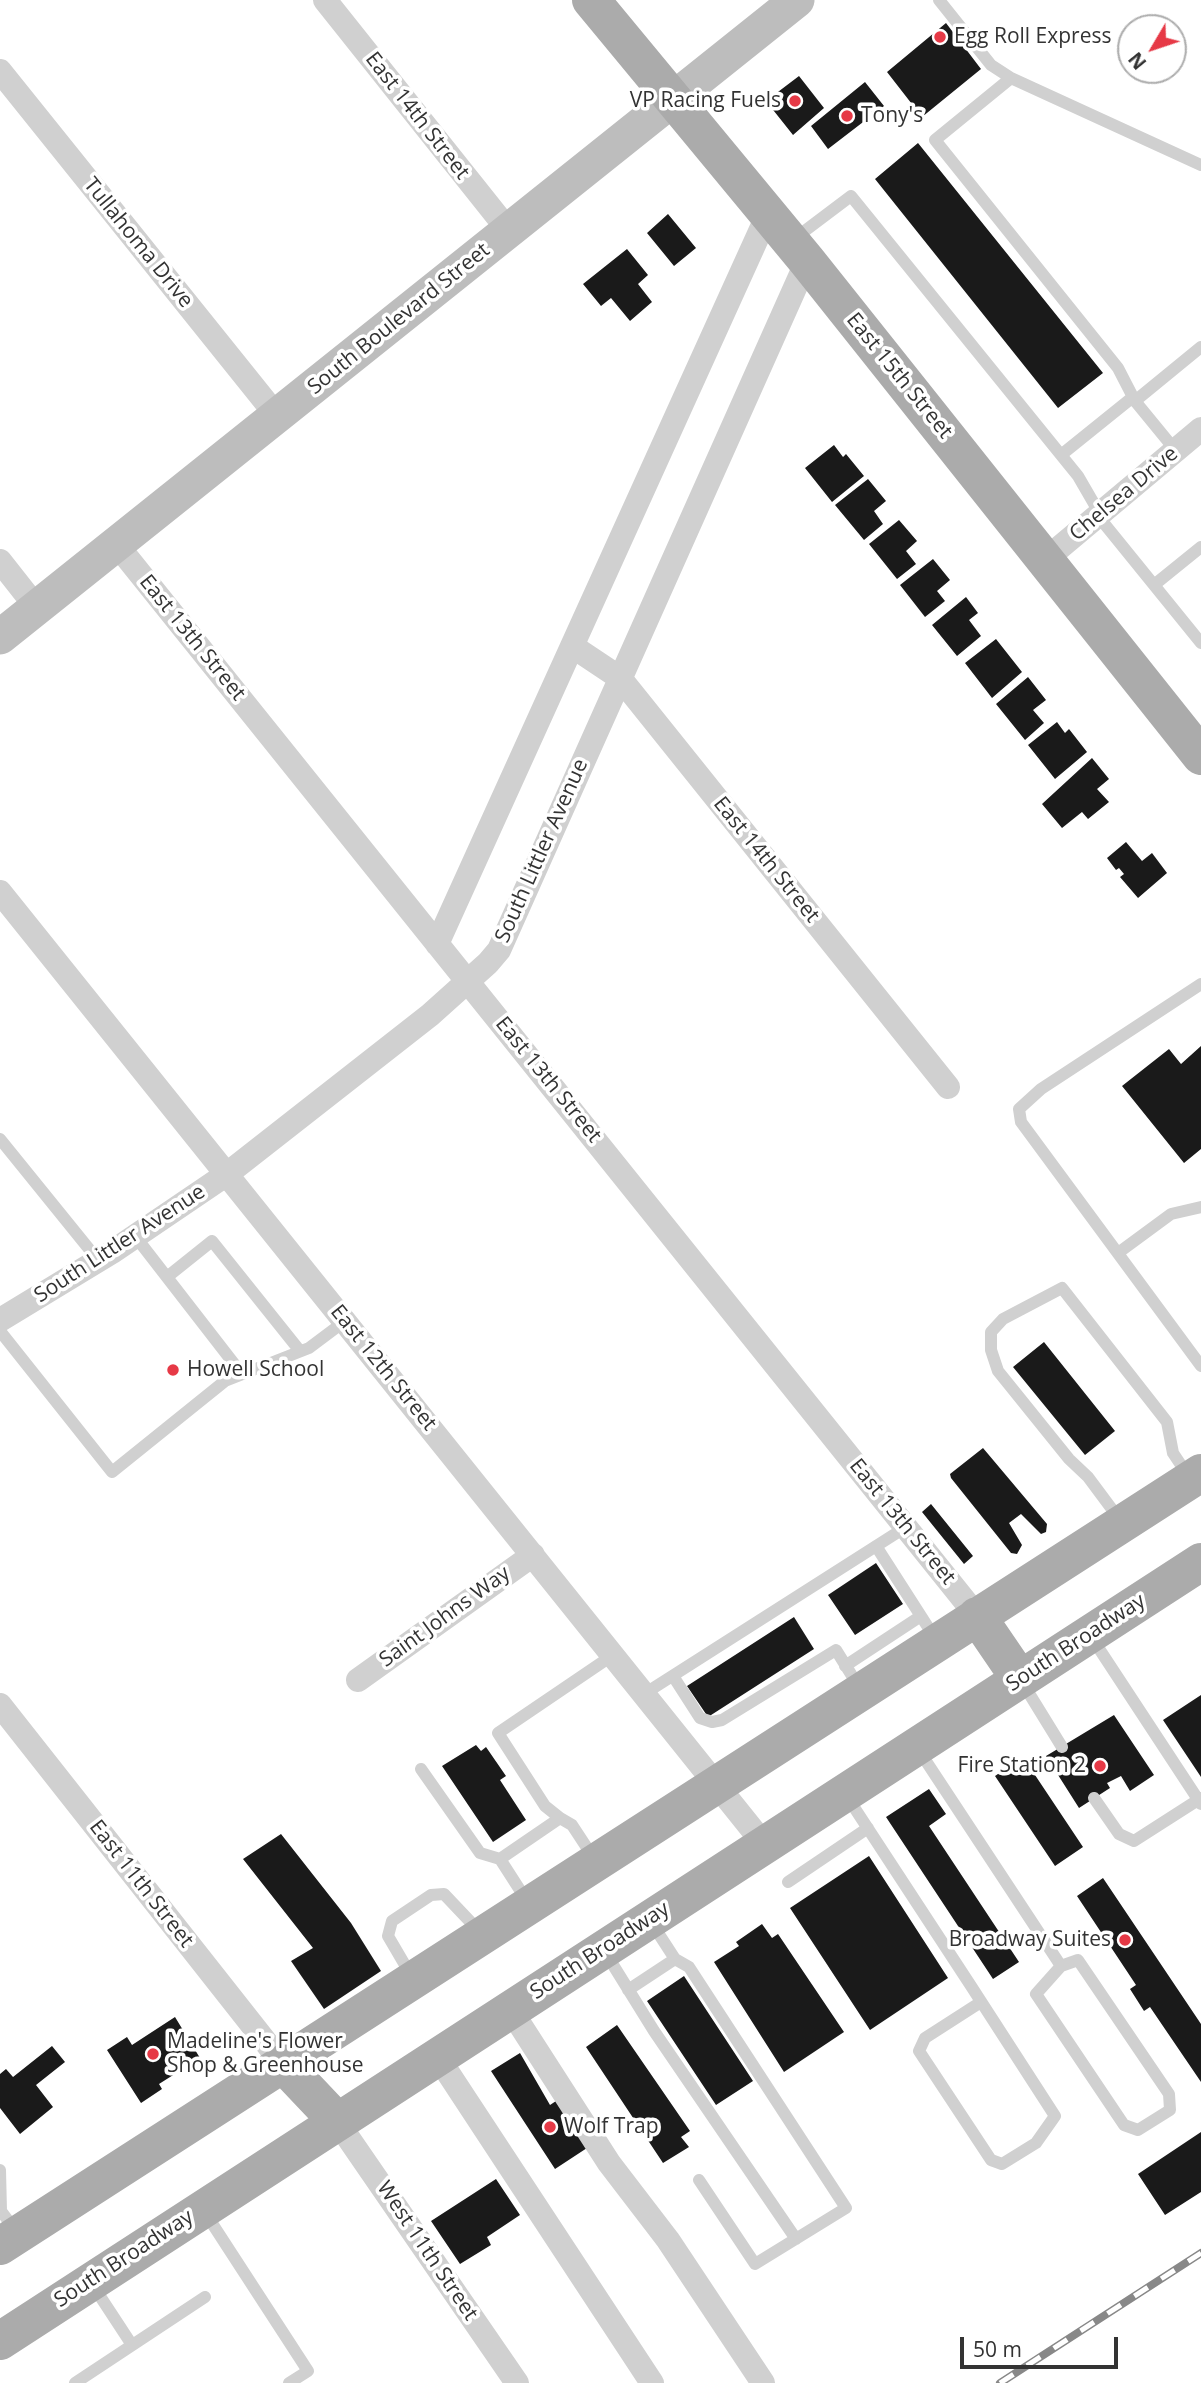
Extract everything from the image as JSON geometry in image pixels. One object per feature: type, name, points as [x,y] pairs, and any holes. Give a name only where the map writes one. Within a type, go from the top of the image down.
[{"type":"main road","name":"East 15th Street","points":[[591,0],[789,239],[1201,756]]},
{"type":"main road","name":"South Boulevard Street","points":[[0,637],[797,0]]},
{"type":"main road","points":[[5,2226],[282,2064],[716,1783],[853,1678],[929,1629],[977,1616],[1196,1477]]},
{"type":"main road","name":"South Broadway","points":[[0,2341],[336,2120],[1200,1564]]},
{"type":"main road","points":[[977,1616],[1020,1679]]},
{"type":"main road","points":[[282,2064],[336,2120]]},
{"type":"street","name":"East 14th Street","points":[[325,0],[509,231]]},
{"type":"street","name":"Tullahoma Drive","points":[[0,71],[277,416]]},
{"type":"street","points":[[438,944],[572,646],[789,239]]},
{"type":"street","name":"South Littler Avenue","points":[[0,1320],[98,1261],[227,1174],[430,1015],[499,950],[620,678],[789,239]]},
{"type":"street","name":"Chelsea Drive","points":[[1046,559],[1201,429]]},
{"type":"street","name":"East 13th Street","points":[[117,545],[977,1616]]},
{"type":"street","points":[[0,561],[37,608]]},
{"type":"street","name":"East 14th Street","points":[[572,646],[620,678],[948,1087]]},
{"type":"street","name":"East 12th Street","points":[[0,892],[764,1844]]},
{"type":"street","name":"Saint Johns Way","points":[[358,1680],[533,1555]]},
{"type":"street","name":"East 11th Street","points":[[0,1705],[282,2064]]},
{"type":"street","points":[[510,2010],[609,2163],[668,2240],[763,2383]]},
{"type":"street","points":[[437,2056],[652,2383]]},
{"type":"street","name":"West 11th Street","points":[[336,2120],[517,2383]]},
{"type":"lane","points":[[939,0],[991,65],[1011,78],[1201,165]]},
{"type":"lane","points":[[1011,78],[935,140],[1118,368],[1134,399],[1176,451]]},
{"type":"lane","points":[[789,239],[851,196],[1061,455],[1099,515],[1201,643]]},
{"type":"lane","points":[[1061,455],[1201,347]]},
{"type":"lane","points":[[1154,585],[1201,547]]},
{"type":"lane","points":[[1201,984],[1041,1089],[1019,1109],[1021,1122],[1201,1366]]},
{"type":"lane","points":[[0,1139],[98,1261]]},
{"type":"lane","points":[[1118,1252],[1171,1214],[1201,1207]]},
{"type":"lane","points":[[135,1236],[242,1374]]},
{"type":"lane","points":[[167,1276],[212,1241],[300,1351]]},
{"type":"lane","points":[[1122,1524],[1088,1477],[1069,1459],[998,1371],[991,1350],[991,1332],[1003,1319],[1062,1288],[1167,1422],[1173,1453],[1196,1477]]},
{"type":"lane","points":[[0,1331],[113,1472],[225,1381],[300,1351],[345,1321]]},
{"type":"lane","points":[[644,1695],[906,1528]]},
{"type":"lane","points":[[876,1546],[929,1629]]},
{"type":"lane","points":[[1091,1635],[1200,1801],[1134,1841],[1119,1834],[1094,1798]]},
{"type":"lane","points":[[673,1676],[700,1717],[712,1723],[722,1720],[836,1650],[853,1678]]},
{"type":"lane","points":[[596,1861],[572,1825],[545,1806],[499,1733],[613,1656]]},
{"type":"lane","points":[[1020,1679],[1062,1747]]},
{"type":"lane","points":[[916,1746],[1061,1966]]},
{"type":"lane","points":[[421,1769],[480,1853],[500,1859],[529,1904]]},
{"type":"lane","points":[[844,1792],[868,1828],[981,2002],[1055,2116],[1036,2143],[1002,2164],[991,2160],[919,2051],[925,2038],[981,2002]]},
{"type":"lane","points":[[500,1859],[560,1818]]},
{"type":"lane","points":[[789,1882],[868,1828]]},
{"type":"lane","points":[[413,1979],[388,1936],[391,1921],[431,1895],[444,1894],[482,1934]]},
{"type":"lane","points":[[649,1919],[675,1959],[689,1967],[696,1976],[846,2208],[755,2264],[699,2180]]},
{"type":"lane","points":[[603,1949],[796,2239]]},
{"type":"lane","points":[[628,1990],[675,1959]]},
{"type":"lane","points":[[1078,1960],[1169,2094],[1170,2110],[1138,2130],[1124,2125],[1036,1994],[1061,1966],[1078,1960]]},
{"type":"lane","points":[[0,2170],[5,2226]]},
{"type":"lane","points":[[202,2208],[308,2371],[289,2383]]},
{"type":"lane","points":[[90,2281],[132,2346]]},
{"type":"lane","points":[[75,2383],[205,2297]]},
{"type":"building","points":[[946,23],[981,69],[922,117],[887,72]]},
{"type":"building","points":[[799,76],[824,108],[793,135],[766,101]]},
{"type":"building","name":"Tony's","points":[[865,82],[884,106],[828,149],[811,126]]},
{"type":"building","points":[[918,143],[1103,373],[1058,408],[875,179]]},
{"type":"building","points":[[668,214],[696,248],[674,266],[647,233]]},
{"type":"building","points":[[627,249],[648,275],[638,284],[652,302],[630,321],[611,298],[601,306],[583,284]]},
{"type":"building","points":[[834,445],[843,457],[846,454],[864,476],[832,502],[805,468]]},
{"type":"building","points":[[868,479],[886,501],[874,511],[883,524],[864,540],[835,505]]},
{"type":"building","points":[[899,520],[917,541],[906,551],[916,564],[897,579],[869,544]]},
{"type":"building","points":[[933,559],[950,580],[937,591],[945,601],[925,617],[900,585]]},
{"type":"building","points":[[966,597],[978,613],[969,620],[981,636],[957,656],[932,625]]},
{"type":"building","points":[[996,639],[1022,672],[992,698],[965,663]]},
{"type":"building","points":[[1028,677],[1046,700],[1033,710],[1044,723],[1025,740],[996,704]]},
{"type":"building","points":[[1057,722],[1065,733],[1069,729],[1087,752],[1055,779],[1028,745]]},
{"type":"building","points":[[1092,758],[1109,779],[1097,789],[1109,802],[1088,819],[1082,812],[1062,828],[1042,804]]},
{"type":"building","points":[[1126,842],[1142,861],[1152,853],[1167,873],[1138,898],[1120,877],[1124,874],[1119,868],[1116,870],[1107,858]]},
{"type":"building","points":[[1201,1046],[1201,1149],[1184,1163],[1122,1086],[1169,1049],[1181,1064]]},
{"type":"building","points":[[1044,1342],[1115,1431],[1085,1455],[1013,1367]]},
{"type":"building","points":[[983,1448],[1047,1524],[1046,1532],[1041,1534],[1021,1514],[1009,1523],[1022,1545],[1017,1554],[1011,1553],[951,1478],[950,1474]]},
{"type":"building","points":[[931,1504],[973,1556],[964,1564],[922,1512]]},
{"type":"building","points":[[876,1563],[903,1604],[855,1635],[828,1595]]},
{"type":"building","points":[[794,1617],[814,1649],[708,1717],[687,1686]]},
{"type":"building","points":[[1201,1695],[1201,1777],[1163,1720]]},
{"type":"building","name":"Fire Station 2","points":[[1114,1715],[1154,1775],[1130,1791],[1121,1776],[1107,1783],[1110,1788],[1079,1808],[1046,1756]]},
{"type":"building","points":[[476,1745],[481,1751],[486,1747],[506,1776],[500,1780],[526,1820],[493,1842],[442,1766]]},
{"type":"building","points":[[1023,1757],[1083,1847],[1055,1866],[995,1776]]},
{"type":"building","points":[[929,1789],[946,1814],[929,1826],[1019,1962],[993,1979],[886,1817]]},
{"type":"building","points":[[281,1834],[351,1923],[381,1971],[324,2009],[291,1961],[313,1948],[243,1859]]},
{"type":"building","points":[[869,1856],[948,1978],[870,2030],[790,1908]]},
{"type":"building","name":"Broadway Suites","points":[[1103,1878],[1201,2024],[1201,2082],[1150,2007],[1144,2011],[1130,1989],[1136,1985],[1077,1896]]},
{"type":"building","points":[[762,1924],[772,1938],[778,1934],[844,2032],[784,2072],[714,1962],[739,1946],[736,1942]]},
{"type":"building","points":[[684,1976],[753,2081],[716,2105],[647,2001]]},
{"type":"building","points":[[175,2017],[200,2058],[159,2084],[162,2089],[141,2103],[107,2050],[127,2037],[132,2045]]},
{"type":"building","points":[[617,2025],[690,2131],[681,2137],[689,2147],[663,2163],[586,2047]]},
{"type":"building","points":[[52,2046],[65,2062],[36,2085],[53,2107],[20,2134],[0,2108],[0,2074],[6,2069],[13,2077]]},
{"type":"building","name":"Wolf Trap","points":[[520,2053],[550,2105],[556,2101],[587,2148],[555,2169],[491,2071]]},
{"type":"building","points":[[1201,2132],[1201,2192],[1165,2215],[1138,2174]]},
{"type":"building","points":[[496,2179],[520,2215],[487,2237],[491,2245],[460,2264],[431,2221]]},
{"type":"railway","points":[[1000,2383],[1201,2253]]},
{"type":"place","name":"Egg Roll Express","points":[[940,37]]},
{"type":"place","name":"VP Racing Fuels","points":[[795,101]]},
{"type":"place","name":"Tony's","points":[[847,116]]},
{"type":"place","name":"Howell School","points":[[173,1370]]},
{"type":"place","name":"Fire Station 2","points":[[1100,1766]]},
{"type":"place","name":"Broadway Suites","points":[[1125,1940]]},
{"type":"place","name":"Madeline's Flower Shop & Greenhouse","points":[[153,2054]]},
{"type":"place","name":"Wolf Trap","points":[[550,2127]]}]
